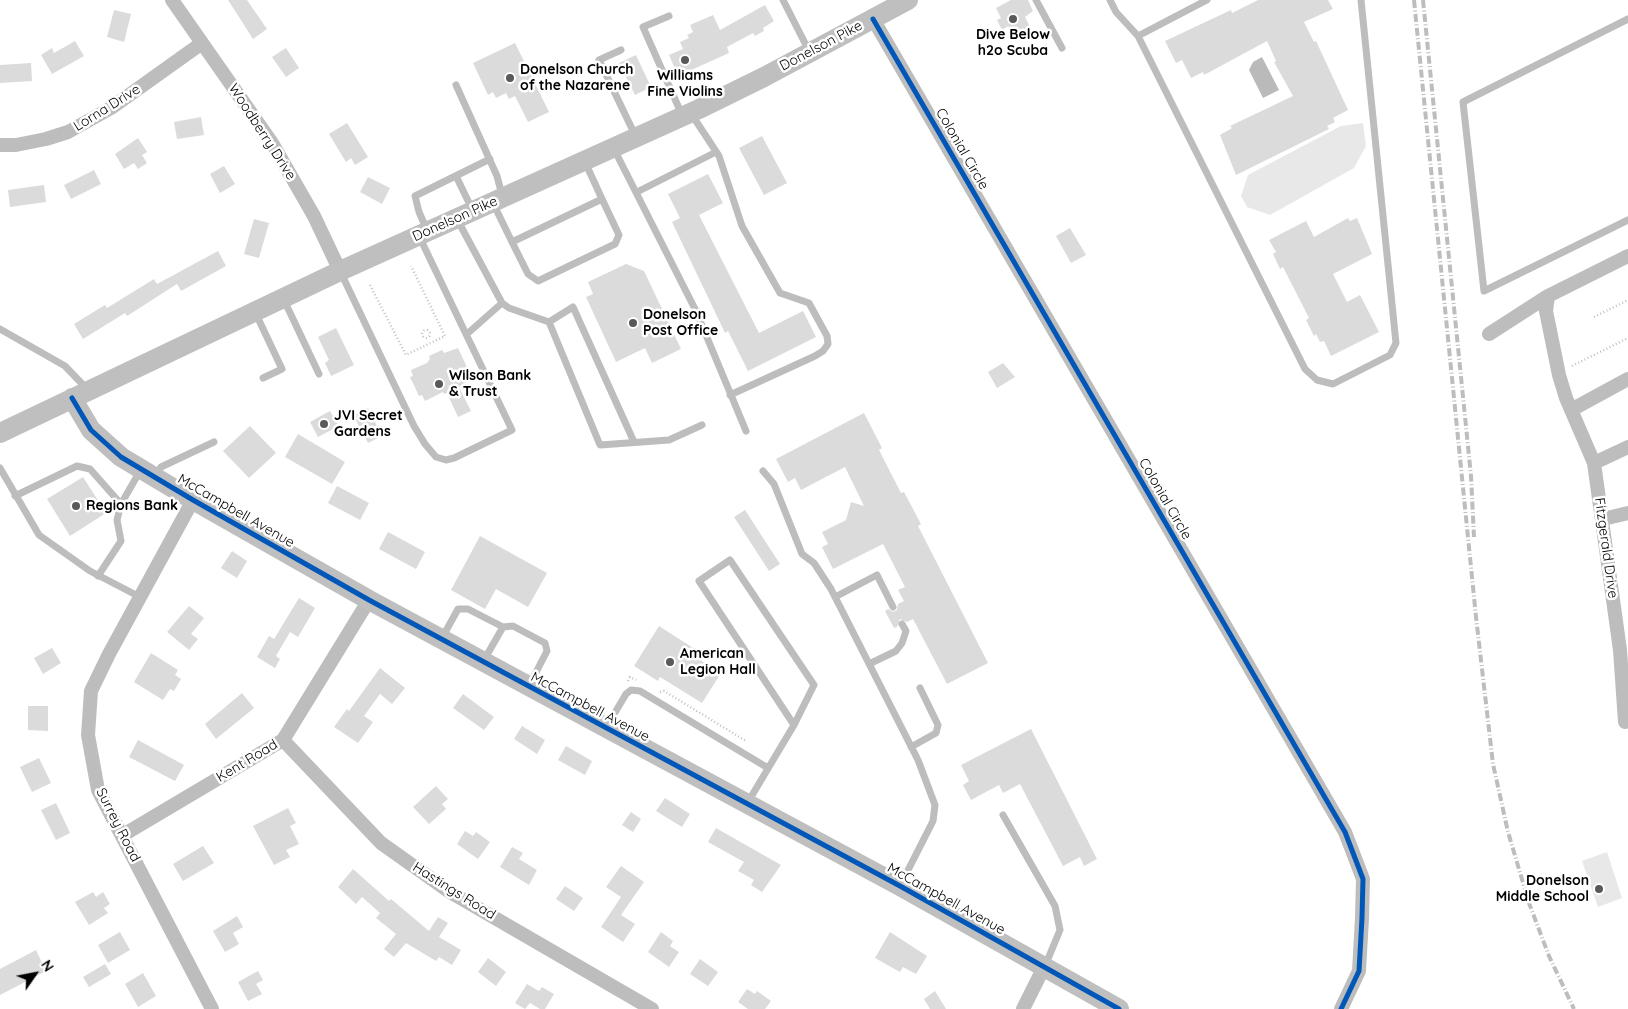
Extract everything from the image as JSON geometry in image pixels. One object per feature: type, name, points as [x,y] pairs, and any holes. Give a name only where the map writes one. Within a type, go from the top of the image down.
[{"type":"street","name":"Woodberry Drive","points":[[172,0],[272,143],[314,216],[340,271]]},
{"type":"street","name":"Donelson Pike","points":[[0,433],[340,271],[687,115],[873,19],[903,1]]},
{"type":"street","name":"Colonial Circle","points":[[873,19],[1345,832],[1363,879],[1359,971],[1341,1009]]},
{"type":"street","name":"Lorna Drive","points":[[0,145],[31,142],[68,132],[111,108],[202,43]]},
{"type":"street","points":[[1489,334],[1548,296],[1628,256]]},
{"type":"street","name":"Fitzgerald Drive","points":[[1548,296],[1546,311],[1553,352],[1571,410],[1594,463],[1624,648],[1625,722]]},
{"type":"street","points":[[1571,410],[1628,378]]},
{"type":"street","name":"McCampbell Avenue","points":[[80,394],[91,430],[122,457],[193,500],[369,600],[900,886],[1119,1009]]},
{"type":"street","points":[[1594,463],[1628,447]]},
{"type":"street","name":"Surrey Road","points":[[193,500],[91,691],[88,735],[98,790],[212,1009]]},
{"type":"street","points":[[1603,519],[1628,514]]},
{"type":"street","name":"Kent Road","points":[[123,836],[283,740],[369,600]]},
{"type":"street","name":"Hastings Road","points":[[283,740],[381,843],[450,892],[652,1009]]},
{"type":"street","points":[[1023,1009],[1044,967]]},
{"type":"lane","points":[[783,0],[810,52]]},
{"type":"lane","points":[[1036,0],[1062,48]]},
{"type":"lane","points":[[1110,0],[1116,12],[1138,36],[1305,368],[1317,380],[1333,384],[1390,355],[1396,343],[1361,0]]},
{"type":"lane","points":[[1138,36],[1207,0]]},
{"type":"lane","points":[[669,16],[643,27],[687,115],[716,152],[725,168],[742,226],[780,293],[809,303],[827,336],[828,344],[823,352],[730,395]]},
{"type":"lane","points":[[1628,19],[1463,102],[1484,291],[1628,220]]},
{"type":"lane","points":[[621,50],[599,60],[636,138]]},
{"type":"lane","points":[[456,85],[498,176],[498,200],[512,242],[528,274],[538,281],[615,244],[619,235],[585,161]]},
{"type":"lane","points":[[614,148],[696,311],[746,431]]},
{"type":"lane","points":[[637,192],[716,152]]},
{"type":"lane","points":[[340,271],[414,426],[436,457],[446,460],[454,458],[512,430],[423,234],[415,196],[490,159]]},
{"type":"lane","points":[[456,176],[465,215],[496,294],[502,303],[509,308],[549,322],[600,445],[669,440],[702,425]]},
{"type":"lane","points":[[512,242],[602,199]]},
{"type":"lane","points":[[284,298],[319,374]]},
{"type":"lane","points":[[467,334],[502,303]]},
{"type":"lane","points":[[549,322],[573,307],[634,442]]},
{"type":"lane","points":[[255,312],[282,369],[263,378]]},
{"type":"lane","points":[[0,329],[65,366],[80,394]]},
{"type":"lane","points":[[98,576],[121,541],[117,520],[121,504],[148,473],[214,442]]},
{"type":"lane","points":[[15,496],[77,466],[90,470],[121,504]]},
{"type":"lane","points":[[0,468],[39,535],[98,576],[140,597]]},
{"type":"lane","points":[[763,471],[774,484],[802,554],[814,562],[835,597],[911,747],[935,805],[933,822],[900,886]]},
{"type":"lane","points":[[746,804],[794,725],[814,685],[730,560],[699,581],[794,725]]},
{"type":"lane","points":[[835,597],[877,575],[893,607]]},
{"type":"lane","points":[[441,639],[458,609],[468,609],[504,626],[513,626],[545,643],[547,651],[529,686]]},
{"type":"lane","points":[[869,664],[896,651],[902,643],[906,631],[902,624]]},
{"type":"lane","points":[[483,662],[504,626]]},
{"type":"lane","points":[[911,747],[936,733],[938,725],[920,688]]},
{"type":"lane","points":[[606,728],[626,694],[631,690],[640,691],[768,768]]},
{"type":"lane","points":[[1003,814],[1055,906],[1060,930],[1044,967]]},
{"type":"path","points":[[370,284],[406,355],[446,336],[411,266]]},
{"type":"path","points":[[1594,317],[1628,300]]},
{"type":"path","points":[[428,338],[431,343]]},
{"type":"path","points":[[1572,366],[1628,338]]},
{"type":"shaded area","points":[[1262,57],[1279,90],[1263,98],[1249,70],[1253,62]]},
{"type":"shaded area","points":[[1363,123],[1366,146],[1354,168],[1270,215],[1247,207],[1241,196],[1248,175],[1341,126]]},
{"type":"shaded area","points":[[1607,852],[1622,898],[1598,907],[1582,861]]},
{"type":"building","points":[[228,0],[247,0],[267,29],[253,39]]},
{"type":"building","name":"Dive Below h2o Scuba","points":[[1011,0],[1028,0],[1033,11],[1025,17],[1031,29],[1015,38],[1008,26],[1002,30],[997,20],[1001,18],[996,8]]},
{"type":"building","points":[[1258,0],[1328,0],[1333,9],[1304,22],[1314,42],[1316,41],[1348,110],[1333,118],[1335,122],[1327,126],[1329,129],[1236,175],[1220,135],[1232,128],[1230,126],[1293,96],[1274,62],[1276,61],[1267,41],[1204,75],[1203,72],[1191,78],[1182,60],[1176,63],[1165,41],[1231,10],[1232,13]]},
{"type":"building","points":[[765,5],[774,21],[763,28],[764,31],[755,36],[753,33],[727,47],[729,53],[678,76],[669,55],[683,49],[680,42],[689,38],[687,35],[693,32],[690,25],[713,15],[720,30]]},
{"type":"building","points":[[114,10],[131,14],[124,42],[107,37]]},
{"type":"building","points":[[75,41],[84,56],[52,74],[41,55],[52,48],[54,53]]},
{"type":"building","points":[[515,43],[549,112],[528,122],[515,96],[509,99],[506,93],[496,98],[493,92],[488,95],[473,63]]},
{"type":"building","points":[[286,48],[299,68],[286,77],[272,57]]},
{"type":"building","points":[[636,55],[651,87],[635,95],[619,63]]},
{"type":"building","points":[[31,63],[32,81],[0,83],[0,65]]},
{"type":"building","points":[[201,117],[204,135],[177,139],[174,122]]},
{"type":"building","points":[[347,123],[368,157],[355,165],[351,158],[346,162],[329,134]]},
{"type":"building","points":[[762,136],[787,183],[764,195],[739,148]]},
{"type":"building","points":[[138,138],[147,152],[142,155],[147,163],[138,169],[134,163],[124,169],[115,154]]},
{"type":"building","points":[[224,166],[235,184],[220,193],[210,174]]},
{"type":"building","points":[[94,170],[101,184],[71,199],[64,185]]},
{"type":"building","points":[[708,174],[723,203],[699,215],[759,333],[803,311],[816,337],[748,371],[728,331],[725,333],[672,222],[680,218],[668,194]]},
{"type":"building","points":[[368,177],[390,188],[382,204],[360,192]]},
{"type":"building","points":[[44,185],[46,202],[10,207],[8,190]]},
{"type":"building","points":[[1348,218],[1350,221],[1357,218],[1372,254],[1333,274],[1347,302],[1360,295],[1379,332],[1331,356],[1324,341],[1320,342],[1316,334],[1314,336],[1306,320],[1309,318],[1283,267],[1280,269],[1273,254],[1276,252],[1269,240],[1306,221],[1314,237]]},
{"type":"building","points":[[254,219],[269,223],[259,258],[244,254]]},
{"type":"building","points":[[1070,228],[1086,255],[1071,263],[1056,236]]},
{"type":"building","points":[[218,251],[226,266],[181,291],[177,284],[127,316],[125,313],[83,339],[74,324],[105,305],[107,308],[154,279],[157,284]]},
{"type":"building","name":"Donelson Post Office","points":[[626,264],[644,271],[681,349],[652,363],[645,348],[616,362],[586,297],[593,294],[588,282]]},
{"type":"building","points":[[336,328],[354,365],[331,376],[325,363],[329,360],[318,337]]},
{"type":"building","name":"Wilson Bank & Trust","points":[[458,348],[472,378],[459,387],[471,411],[458,417],[447,393],[444,394],[443,392],[425,401],[422,395],[419,396],[410,377],[413,376],[411,370],[427,363],[430,359],[429,356],[442,350],[444,353]]},
{"type":"building","points":[[1003,363],[1015,377],[997,388],[988,372]]},
{"type":"building","points":[[368,408],[382,436],[368,443],[353,415]]},
{"type":"building","name":"JVI Secret Gardens","points":[[330,411],[339,426],[318,437],[310,422]]},
{"type":"building","points":[[864,413],[882,448],[879,450],[901,493],[904,492],[921,524],[918,526],[988,663],[947,684],[913,619],[907,622],[900,619],[897,627],[894,628],[885,611],[888,609],[893,612],[897,610],[898,604],[904,601],[898,590],[905,587],[883,544],[833,569],[822,547],[828,544],[822,532],[846,520],[851,502],[864,506],[845,467],[801,490],[795,478],[788,482],[776,459]]},
{"type":"building","points":[[250,426],[276,453],[249,478],[223,451]]},
{"type":"building","points":[[298,434],[345,462],[332,484],[285,457]]},
{"type":"building","name":"Regions Bank","points":[[83,477],[106,513],[70,536],[47,499]]},
{"type":"building","points":[[337,486],[369,503],[360,520],[328,503]]},
{"type":"building","points":[[745,510],[780,564],[769,571],[734,517]]},
{"type":"building","points":[[388,532],[425,552],[416,569],[379,549]]},
{"type":"building","points":[[480,536],[547,573],[528,607],[496,589],[485,609],[451,590]]},
{"type":"building","points":[[232,551],[247,561],[237,578],[221,568]]},
{"type":"building","points":[[299,598],[315,608],[298,637],[290,632],[276,656],[280,659],[275,668],[257,657],[269,636],[274,639]]},
{"type":"building","points":[[189,606],[204,618],[191,634],[198,639],[189,650],[167,632]]},
{"type":"building","name":"American Legion Hall","points":[[659,626],[701,653],[697,658],[721,673],[702,703],[660,677],[658,681],[634,666]]},
{"type":"building","points":[[52,648],[61,663],[43,674],[34,658]]},
{"type":"building","points":[[151,653],[178,670],[175,675],[181,679],[174,691],[170,689],[163,700],[134,682]]},
{"type":"building","points":[[380,668],[405,688],[392,704],[380,694],[364,716],[373,722],[358,743],[334,727],[347,709],[349,711]]},
{"type":"building","points":[[242,693],[254,708],[216,739],[205,724]]},
{"type":"building","points":[[463,694],[494,717],[484,730],[453,708]]},
{"type":"building","points":[[28,706],[48,706],[48,731],[28,730]]},
{"type":"building","points":[[522,726],[545,740],[537,754],[514,739]]},
{"type":"building","points":[[1031,729],[1097,859],[1084,866],[1080,857],[1063,866],[1020,784],[1003,793],[999,785],[971,800],[963,785],[969,781],[961,765]]},
{"type":"building","points":[[138,740],[184,765],[175,781],[129,757]]},
{"type":"building","points":[[566,746],[592,761],[585,775],[558,760]]},
{"type":"building","points":[[39,758],[51,783],[32,792],[20,767]]},
{"type":"building","points":[[436,786],[448,799],[442,804],[446,809],[429,824],[413,807]]},
{"type":"building","points":[[665,798],[690,814],[682,827],[656,811]]},
{"type":"building","points":[[56,803],[70,833],[56,840],[41,810]]},
{"type":"building","points":[[288,808],[296,823],[290,826],[299,844],[286,850],[290,857],[274,865],[253,826]]},
{"type":"building","points":[[631,812],[641,819],[633,832],[622,825]]},
{"type":"building","points":[[716,828],[781,865],[762,892],[751,885],[754,880],[738,871],[744,862],[708,842]]},
{"type":"building","points":[[465,831],[473,836],[476,832],[490,842],[478,859],[457,844]]},
{"type":"building","points":[[203,846],[214,863],[183,881],[173,864]]},
{"type":"building","points":[[512,847],[523,853],[519,859],[537,870],[529,885],[500,867]]},
{"type":"building","points":[[621,866],[644,882],[621,915],[635,924],[623,942],[601,927],[621,897],[606,887]]},
{"type":"building","points":[[353,869],[389,901],[391,899],[429,931],[438,917],[448,923],[439,937],[461,950],[452,965],[439,957],[436,961],[406,943],[394,957],[384,949],[396,934],[376,918],[380,913],[362,897],[356,904],[338,887]]},
{"type":"building","points":[[565,886],[583,898],[574,911],[556,899]]},
{"type":"building","points":[[93,892],[96,897],[103,892],[110,904],[104,908],[108,913],[89,925],[75,902]]},
{"type":"building","points":[[237,916],[243,927],[233,933],[239,944],[225,952],[213,931]]},
{"type":"building","points":[[120,932],[130,950],[108,963],[98,945]]},
{"type":"building","points":[[661,932],[673,941],[670,946],[679,952],[669,967],[648,952]]},
{"type":"building","points":[[890,932],[927,956],[916,974],[903,967],[900,972],[875,958]]},
{"type":"building","points":[[36,950],[46,971],[0,995],[0,969]]},
{"type":"building","points":[[488,958],[506,972],[496,986],[478,972]]},
{"type":"building","points":[[700,959],[718,972],[708,986],[690,974]]},
{"type":"building","points":[[105,964],[111,974],[89,987],[83,977]]},
{"type":"building","points":[[258,971],[263,980],[256,984],[262,994],[248,1001],[238,982]]},
{"type":"building","points":[[143,973],[156,996],[138,1007],[125,984]]},
{"type":"building","points":[[527,984],[539,991],[542,987],[554,994],[545,1009],[540,1009],[530,1003],[525,1009],[515,1003]]},
{"type":"building","points":[[747,989],[755,994],[757,991],[771,1001],[765,1009],[748,1009],[738,1002]]},
{"type":"building","points":[[935,991],[946,1009],[930,1009],[924,999]]},
{"type":"railway","points":[[1414,0],[1476,617],[1493,764],[1508,832],[1529,903],[1549,956],[1574,1009]]},
{"type":"railway","points":[[1423,0],[1471,476],[1474,537]]},
{"type":"cycle path","points":[[873,19],[1345,832],[1363,879],[1359,971],[1341,1009]]},
{"type":"cycle path","points":[[72,398],[91,430],[121,457],[193,500],[369,600],[900,886],[1119,1009]]},
{"type":"place","name":"Dive Below h2o Scuba","points":[[1013,19]]},
{"type":"place","name":"Williams Fine Violins","points":[[685,60]]},
{"type":"place","name":"Donelson Church of the Nazarene","points":[[510,78]]},
{"type":"place","name":"Donelson Post Office","points":[[633,323]]},
{"type":"place","name":"Wilson Bank & Trust","points":[[439,384]]},
{"type":"place","name":"JVI Secret Gardens","points":[[324,424]]},
{"type":"place","name":"Regions Bank","points":[[76,506]]},
{"type":"place","name":"American Legion Hall","points":[[670,662]]},
{"type":"place","name":"Donelson Middle School","points":[[1599,889]]}]
